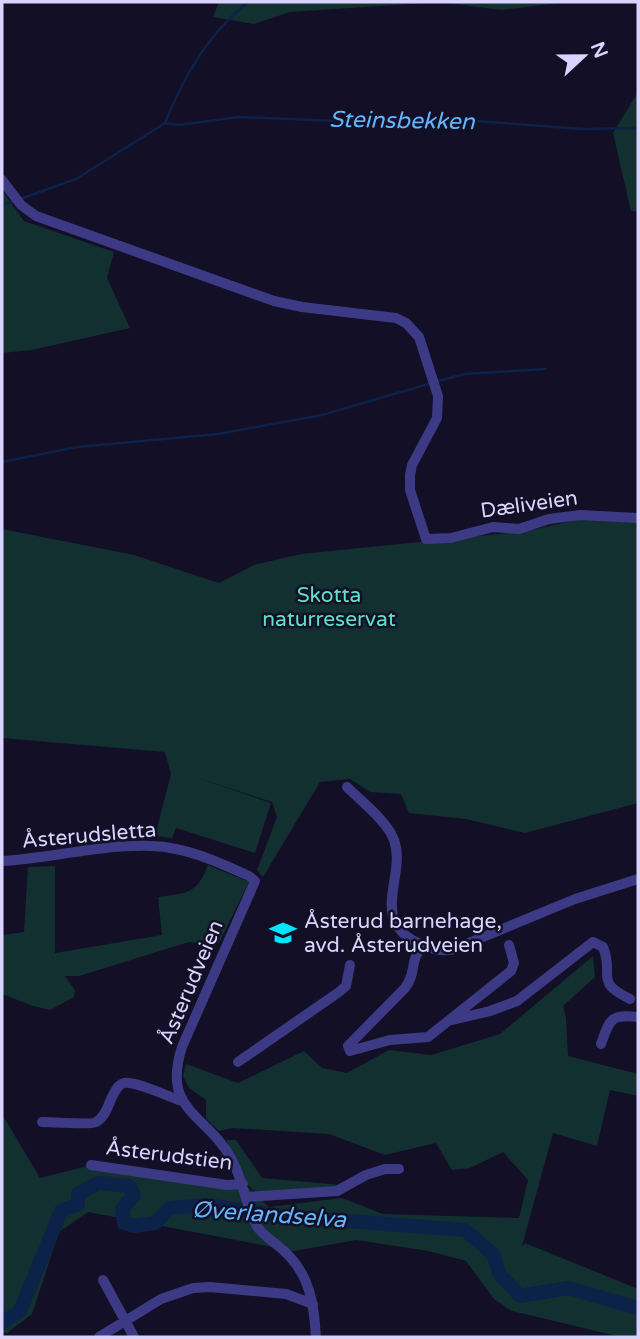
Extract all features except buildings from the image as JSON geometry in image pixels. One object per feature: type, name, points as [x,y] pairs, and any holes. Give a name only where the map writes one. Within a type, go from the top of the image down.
[{"type":"street","name":"Dæliveien","points":[[2,180],[22,205],[36,216],[248,293],[302,307],[396,318],[406,323],[419,337],[438,396],[437,418],[412,465],[410,475],[410,490],[426,539],[451,538],[492,527],[519,529],[548,519],[580,515],[638,518]]},
{"type":"street","points":[[347,787],[390,831],[396,842],[393,918],[405,936],[433,950],[454,949],[575,900],[638,879]]},
{"type":"street","name":"Åsterudsletta","points":[[2,861],[110,848],[152,846],[202,856],[255,881]]},
{"type":"street","name":"Åsterudveien","points":[[182,1101],[177,1086],[180,1054],[255,881]]},
{"type":"street","points":[[446,1022],[517,1001],[593,942],[599,943],[605,953],[606,980],[609,985],[630,999]]},
{"type":"street","points":[[423,945],[413,958],[412,978],[348,1046],[350,1051],[390,1040],[428,1037],[511,971],[514,963],[509,945]]},
{"type":"street","points":[[238,1062],[339,992],[345,986],[350,965]]},
{"type":"street","points":[[601,1044],[612,1019],[616,1016],[638,1017]]},
{"type":"street","points":[[42,1122],[97,1122],[106,1111],[116,1089],[123,1083],[182,1101],[220,1141],[237,1168],[254,1221],[261,1232],[297,1266],[309,1287],[316,1337]]},
{"type":"street","name":"Åsterudstien","points":[[91,1165],[228,1185],[243,1184]]},
{"type":"street","points":[[247,1197],[337,1191],[366,1175],[385,1169],[399,1169]]},
{"type":"street","points":[[103,1280],[134,1337]]},
{"type":"street","points":[[99,1337],[161,1299],[193,1288],[286,1294],[313,1304]]},
{"type":"green space","points":[[219,2],[440,2],[290,12],[254,24],[213,17]]},
{"type":"green space","points":[[440,2],[567,2],[501,10]]},
{"type":"green space","points":[[638,92],[638,211],[631,211],[613,133]]},
{"type":"green space","points":[[2,190],[24,221],[114,252],[107,278],[130,328],[32,350],[2,353]]},
{"type":"green space","name":"Skotta naturreservat","points":[[594,516],[638,520],[638,803],[525,833],[466,819],[409,813],[401,794],[370,792],[350,779],[320,782],[263,877],[257,870],[277,817],[272,802],[192,776],[271,803],[255,853],[176,828],[172,838],[155,836],[171,774],[165,752],[2,738],[2,529],[134,555],[219,583],[254,565],[301,554],[527,531]]},
{"type":"green space","points":[[208,865],[249,882],[219,943],[208,945],[189,942],[79,976],[65,976],[75,990],[74,997],[50,1010],[2,994],[2,935],[24,932],[28,867],[55,866],[55,953],[162,935],[158,897],[195,887]]},
{"type":"green space","points":[[593,956],[595,977],[563,1006],[568,1056],[638,1074],[638,1096],[610,1090],[597,1146],[553,1133],[522,1246],[525,1243],[638,1289],[638,1337],[621,1337],[512,1311],[494,1299],[466,1261],[428,1251],[356,1240],[294,1251],[88,1212],[59,1232],[32,1314],[2,1334],[2,1114],[40,1178],[91,1165],[246,1186],[269,1207],[342,1198],[383,1214],[519,1218],[528,1180],[503,1152],[470,1168],[452,1170],[436,1143],[385,1155],[329,1134],[233,1128],[219,1131],[206,1119],[206,1100],[189,1088],[183,1076],[186,1064],[238,1083],[304,1051],[322,1068],[347,1073],[389,1050],[431,1055],[500,1034]]},
{"type":"green space","points":[[226,1140],[236,1140],[262,1178],[341,1185],[340,1189],[258,1195],[246,1183]]},
{"type":"waterway","points":[[165,123],[189,72],[209,42],[248,2]]},
{"type":"waterway","name":"Steinsbekken","points":[[165,123],[179,125],[239,117],[336,121],[449,119],[582,129],[638,128]]},
{"type":"waterway","points":[[20,199],[76,179],[165,123]]},
{"type":"waterway","points":[[2,205],[14,201]]},
{"type":"waterway","points":[[438,381],[465,374],[546,369]]},
{"type":"waterway","points":[[2,462],[77,447],[218,434],[322,415],[432,383]]},
{"type":"waterway","name":"Øverlandselva","points":[[2,1323],[20,1311],[61,1211],[78,1204],[78,1194],[98,1183],[129,1186],[134,1195],[122,1209],[124,1223],[134,1226],[155,1223],[170,1208],[206,1205],[284,1216],[465,1230],[493,1254],[500,1275],[520,1296],[568,1288],[638,1308]]},
{"type":"place","name":"Åsterud barnehage, avd. Åsterudveien","points":[[283,933]]}]
